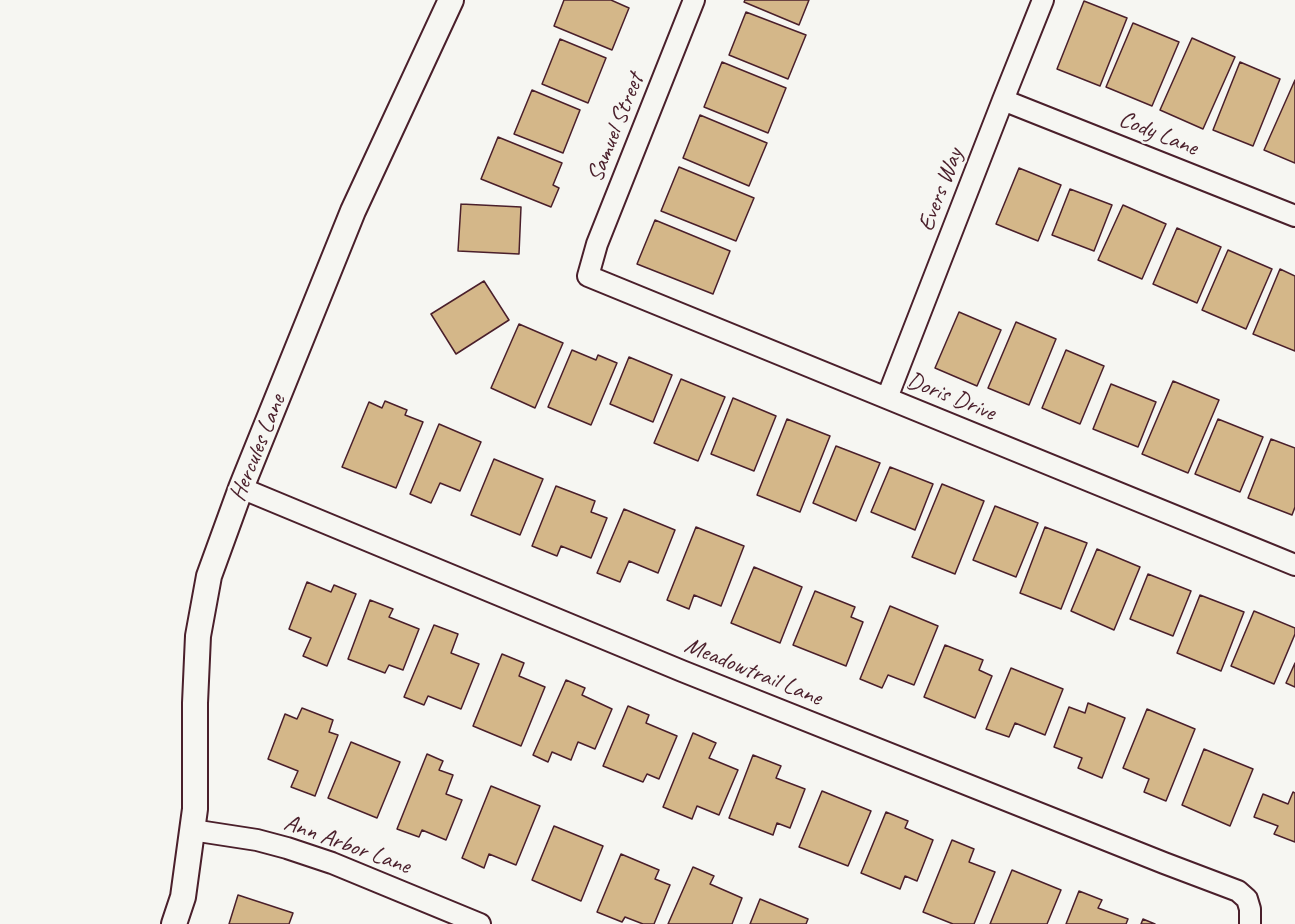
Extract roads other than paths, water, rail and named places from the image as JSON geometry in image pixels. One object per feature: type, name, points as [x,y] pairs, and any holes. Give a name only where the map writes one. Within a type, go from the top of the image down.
[{"type":"street","name":"Hercules Lane","points":[[174,924],[183,897],[195,808],[195,703],[198,636],[209,576],[241,489],[353,211],[451,0]]},
{"type":"street","name":"Samuel Street","points":[[588,276],[597,244],[694,0]]},
{"type":"street","name":"Evers Way","points":[[887,398],[1043,0]]},
{"type":"street","name":"Cody Lane","points":[[1003,100],[1295,216]]},
{"type":"street","name":"Doris Drive","points":[[588,276],[1295,565]]},
{"type":"street","name":"Meadowtrail Lane","points":[[241,489],[671,667],[1238,891],[1247,899],[1250,924]]},
{"type":"street","name":"Ann Arbor Lane","points":[[192,830],[257,840],[287,848],[332,863],[480,924]]}]
